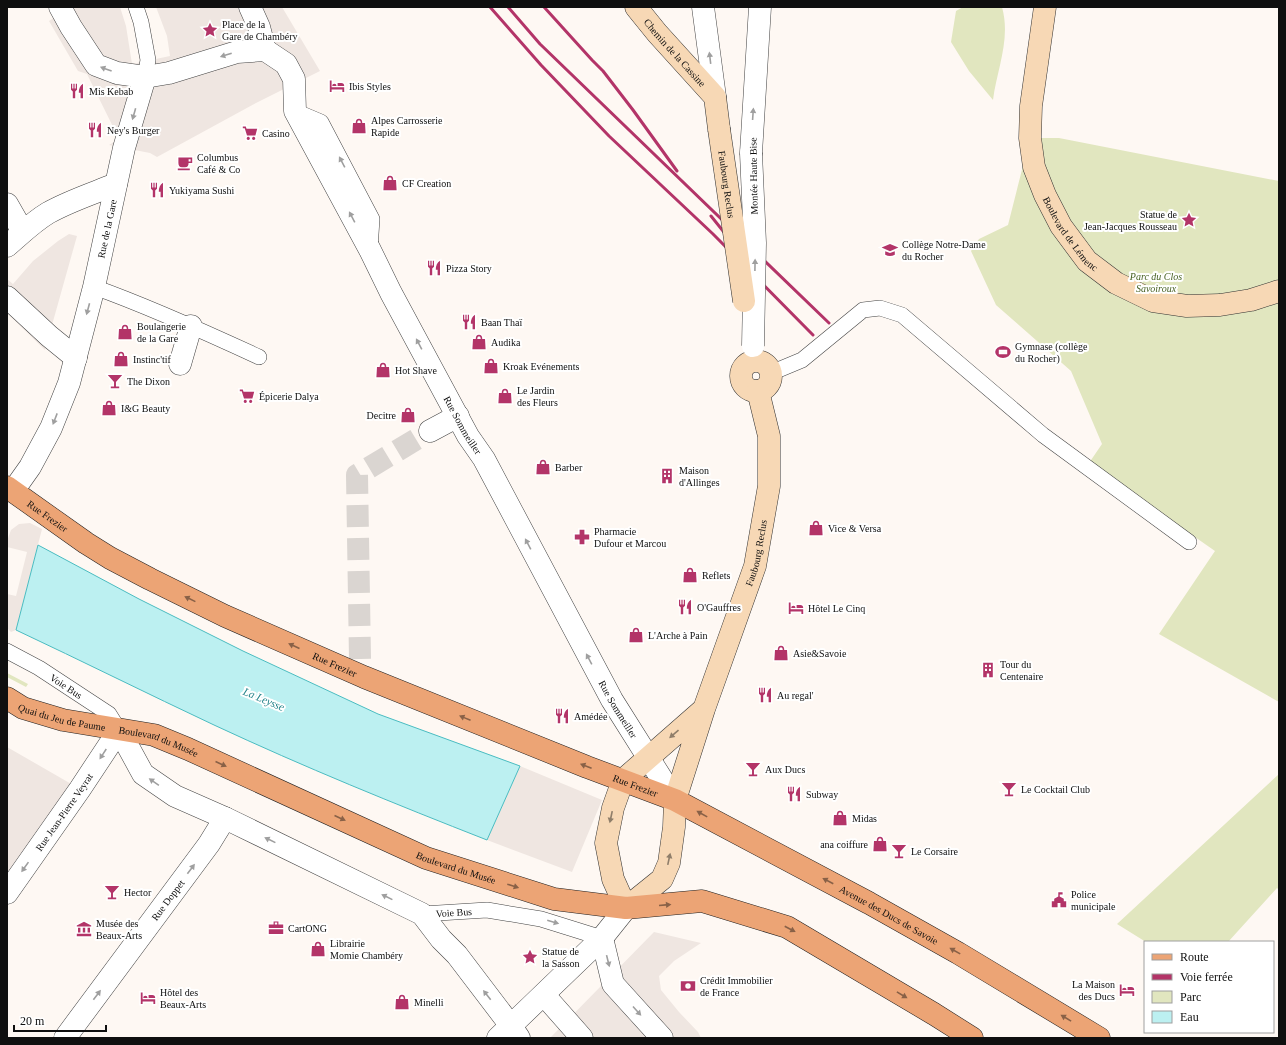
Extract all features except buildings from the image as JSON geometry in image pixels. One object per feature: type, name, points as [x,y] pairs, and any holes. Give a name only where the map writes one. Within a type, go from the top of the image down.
[{"type":"main road","name":"Chemin de la Cassine","points":[[636,7],[657,33],[715,97]]},
{"type":"main road","name":"Boulevard de Lémenc","points":[[1045,7],[1031,106],[1030,138],[1034,167],[1045,195],[1061,226],[1087,261],[1116,283],[1153,301],[1187,306],[1220,305],[1251,300],[1279,291]]},
{"type":"main road","name":"Faubourg Reclus","points":[[626,908],[662,879],[669,863],[674,827],[675,800],[704,709],[755,566],[769,486],[769,436],[758,391],[747,388],[744,385],[741,376],[747,364],[759,360],[744,301],[715,97]]},
{"type":"main road","name":"Rue Frezier","points":[[9,493],[110,558],[225,616],[364,677],[587,767],[675,800]]},
{"type":"main road","name":"Quai du Jeu de Paume","points":[[7,698],[23,708],[63,720],[119,730]]},
{"type":"main road","name":"Faubourg Reclus","points":[[623,780],[704,709]]},
{"type":"main road","name":"Boulevard du Musée","points":[[119,730],[154,735],[181,746],[426,858],[554,899],[626,908]]},
{"type":"main road","points":[[623,780],[613,808],[606,843],[613,879],[626,908],[702,901],[787,927],[972,1038]]},
{"type":"main road","name":"Avenue des Ducs de Savoie","points":[[675,800],[869,903],[958,953],[1099,1038]]},
{"type":"street","points":[[60,7],[96,66],[117,73],[144,77],[169,73],[236,52],[265,50],[259,28],[250,7]]},
{"type":"street","name":"Faubourg Reclus","points":[[703,7],[715,97]]},
{"type":"street","name":"Montée Haute Bise","points":[[759,360],[751,153],[760,7]]},
{"type":"street","name":"Rue Sommeiller","points":[[265,50],[286,64],[294,79],[295,111],[468,436],[484,460],[612,700],[675,800]]},
{"type":"street","name":"Rue de la Gare","points":[[9,493],[30,467],[51,428],[69,383],[94,287],[124,148],[144,77]]},
{"type":"street","points":[[7,204],[15,239],[48,213],[116,184]]},
{"type":"street","points":[[7,297],[49,336],[76,358]]},
{"type":"street","points":[[180,364],[191,326]]},
{"type":"street","points":[[430,431],[458,416]]},
{"type":"street","name":"Boulevard du Musée","points":[[119,730],[143,774],[175,796],[225,818],[422,914],[441,939],[457,955],[509,1034]]},
{"type":"street","name":"Rue Jean-Pierre Veyrat","points":[[7,893],[80,789],[119,730]]},
{"type":"street","name":"Rue Doppet","points":[[65,1038],[209,844],[225,818]]},
{"type":"street","points":[[509,1034],[562,976],[602,938],[626,908]]},
{"type":"street","points":[[602,938],[613,984],[662,1038]]},
{"type":"street","points":[[544,995],[582,1038]]},
{"type":"lane","points":[[136,7],[148,60],[144,77]]},
{"type":"lane","points":[[94,287],[191,326],[259,357]]},
{"type":"lane","points":[[759,360],[778,370],[802,360],[863,310],[880,308],[902,315],[1043,435],[1189,542]]},
{"type":"lane","name":"Voie Bus","points":[[7,651],[39,668],[109,714],[119,730]]},
{"type":"lane","name":"Voie Bus","points":[[422,914],[487,910],[541,919],[602,938]]},
{"type":"green space","points":[[963,7],[1002,7],[1005,31],[1004,42],[993,100],[969,71],[951,42],[956,11]]},
{"type":"green space","name":"Parc du Clos Savoiroux","points":[[1030,138],[1059,138],[1279,181],[1279,702],[1159,634],[1215,551],[1089,463],[1102,444],[1071,371],[996,305],[971,251],[979,239],[1008,225]]},
{"type":"green space","points":[[7,673],[28,684],[26,687],[7,677]]},
{"type":"green space","points":[[1279,774],[1279,890],[1277,888],[1229,941],[1144,941],[1117,924]]},
{"type":"shaded area","points":[[71,7],[120,7],[126,26],[132,64],[170,56],[167,36],[156,7],[282,7],[320,71],[256,103],[157,157],[150,153],[109,145],[119,139],[87,74],[78,71],[49,21]]},
{"type":"shaded area","points":[[69,234],[77,236],[45,350],[7,313],[7,279],[13,284],[33,261]]},
{"type":"shaded area","points":[[30,523],[42,529],[16,630],[11,632],[7,628],[7,594],[16,596],[27,552],[7,547],[7,541],[11,530],[19,524]]},
{"type":"shaded area","points":[[7,747],[80,789],[7,893]]},
{"type":"shaded area","points":[[520,766],[602,800],[572,872],[487,840]]},
{"type":"shaded area","points":[[654,932],[701,943],[674,961],[659,976],[661,990],[698,1032],[701,1038],[550,1038]]},
{"type":"water","name":"La Leysse","points":[[38,545],[139,599],[243,651],[378,714],[520,766],[487,840],[350,785],[248,741],[16,630]]},
{"type":"tunnel","points":[[360,659],[357,475],[430,431]]},
{"type":"railway","points":[[490,7],[541,65],[609,136],[713,234],[813,335]]},
{"type":"railway","points":[[508,7],[540,44],[829,323]]},
{"type":"railway","points":[[544,7],[603,71],[677,171]]},
{"type":"railway","points":[[711,216],[747,261]]},
{"type":"place","name":"Place de la Gare de Chambéry","points":[[210,30]]},
{"type":"place","name":"Ibis Styles","points":[[337,86]]},
{"type":"place","name":"Mis Kebab","points":[[77,91]]},
{"type":"place","name":"Alpes Carrosserie Rapide","points":[[359,126]]},
{"type":"place","name":"Ney's Burger","points":[[95,130]]},
{"type":"place","name":"Casino","points":[[250,133]]},
{"type":"place","name":"Columbus Café & Co","points":[[185,163]]},
{"type":"place","name":"CF Creation","points":[[390,183]]},
{"type":"place","name":"Yukiyama Sushi","points":[[157,190]]},
{"type":"place","name":"Statue de Jean-Jacques Rousseau","points":[[1189,220]]},
{"type":"place","name":"Collège Notre-Dame du Rocher","points":[[890,250]]},
{"type":"place","name":"Pizza Story","points":[[434,268]]},
{"type":"place","name":"Baan Thaï","points":[[469,322]]},
{"type":"place","name":"Boulangerie de la Gare","points":[[125,332]]},
{"type":"place","name":"Audika","points":[[479,342]]},
{"type":"place","name":"Gymnase (collège du Rocher)","points":[[1003,352]]},
{"type":"place","name":"Instinc'tif","points":[[121,359]]},
{"type":"place","name":"Kroak Evénements","points":[[491,366]]},
{"type":"place","name":"Hot Shave","points":[[383,370]]},
{"type":"place","name":"The Dixon","points":[[115,381]]},
{"type":"place","name":"Épicerie Dalya","points":[[247,396]]},
{"type":"place","name":"Le Jardin des Fleurs","points":[[505,396]]},
{"type":"place","name":"I&G Beauty","points":[[109,408]]},
{"type":"place","name":"Decitre","points":[[408,415]]},
{"type":"place","name":"Barber","points":[[543,467]]},
{"type":"place","name":"Maison d'Allinges","points":[[667,476]]},
{"type":"place","name":"Vice & Versa","points":[[816,528]]},
{"type":"place","name":"Pharmacie Dufour et Marcou","points":[[582,537]]},
{"type":"place","name":"Reflets","points":[[690,575]]},
{"type":"place","name":"O'Gauffres","points":[[685,607]]},
{"type":"place","name":"Hôtel Le Cinq","points":[[796,608]]},
{"type":"place","name":"L'Arche à Pain","points":[[636,635]]},
{"type":"place","name":"Asie&Savoie","points":[[781,653]]},
{"type":"place","name":"Tour du Centenaire","points":[[988,670]]},
{"type":"place","name":"Au regal'","points":[[765,695]]},
{"type":"place","name":"Amédée","points":[[562,716]]},
{"type":"place","name":"Aux Ducs","points":[[753,769]]},
{"type":"place","name":"Le Cocktail Club","points":[[1009,789]]},
{"type":"place","name":"Subway","points":[[794,794]]},
{"type":"place","name":"Midas","points":[[840,818]]},
{"type":"place","name":"ana coiffure","points":[[880,844]]},
{"type":"place","name":"Le Corsaire","points":[[899,851]]},
{"type":"place","name":"Hector","points":[[112,892]]},
{"type":"place","name":"Police municipale","points":[[1059,900]]},
{"type":"place","name":"CartONG","points":[[276,928]]},
{"type":"place","name":"Musée des Beaux-Arts","points":[[84,929]]},
{"type":"place","name":"Librairie Momie Chambéry","points":[[318,949]]},
{"type":"place","name":"Statue de la Sasson","points":[[530,957]]},
{"type":"place","name":"Crédit Immobilier de France","points":[[688,986]]},
{"type":"place","name":"La Maison des Ducs","points":[[1127,990]]},
{"type":"place","name":"Hôtel des Beaux-Arts","points":[[148,998]]},
{"type":"place","name":"Minelli","points":[[402,1002]]}]
